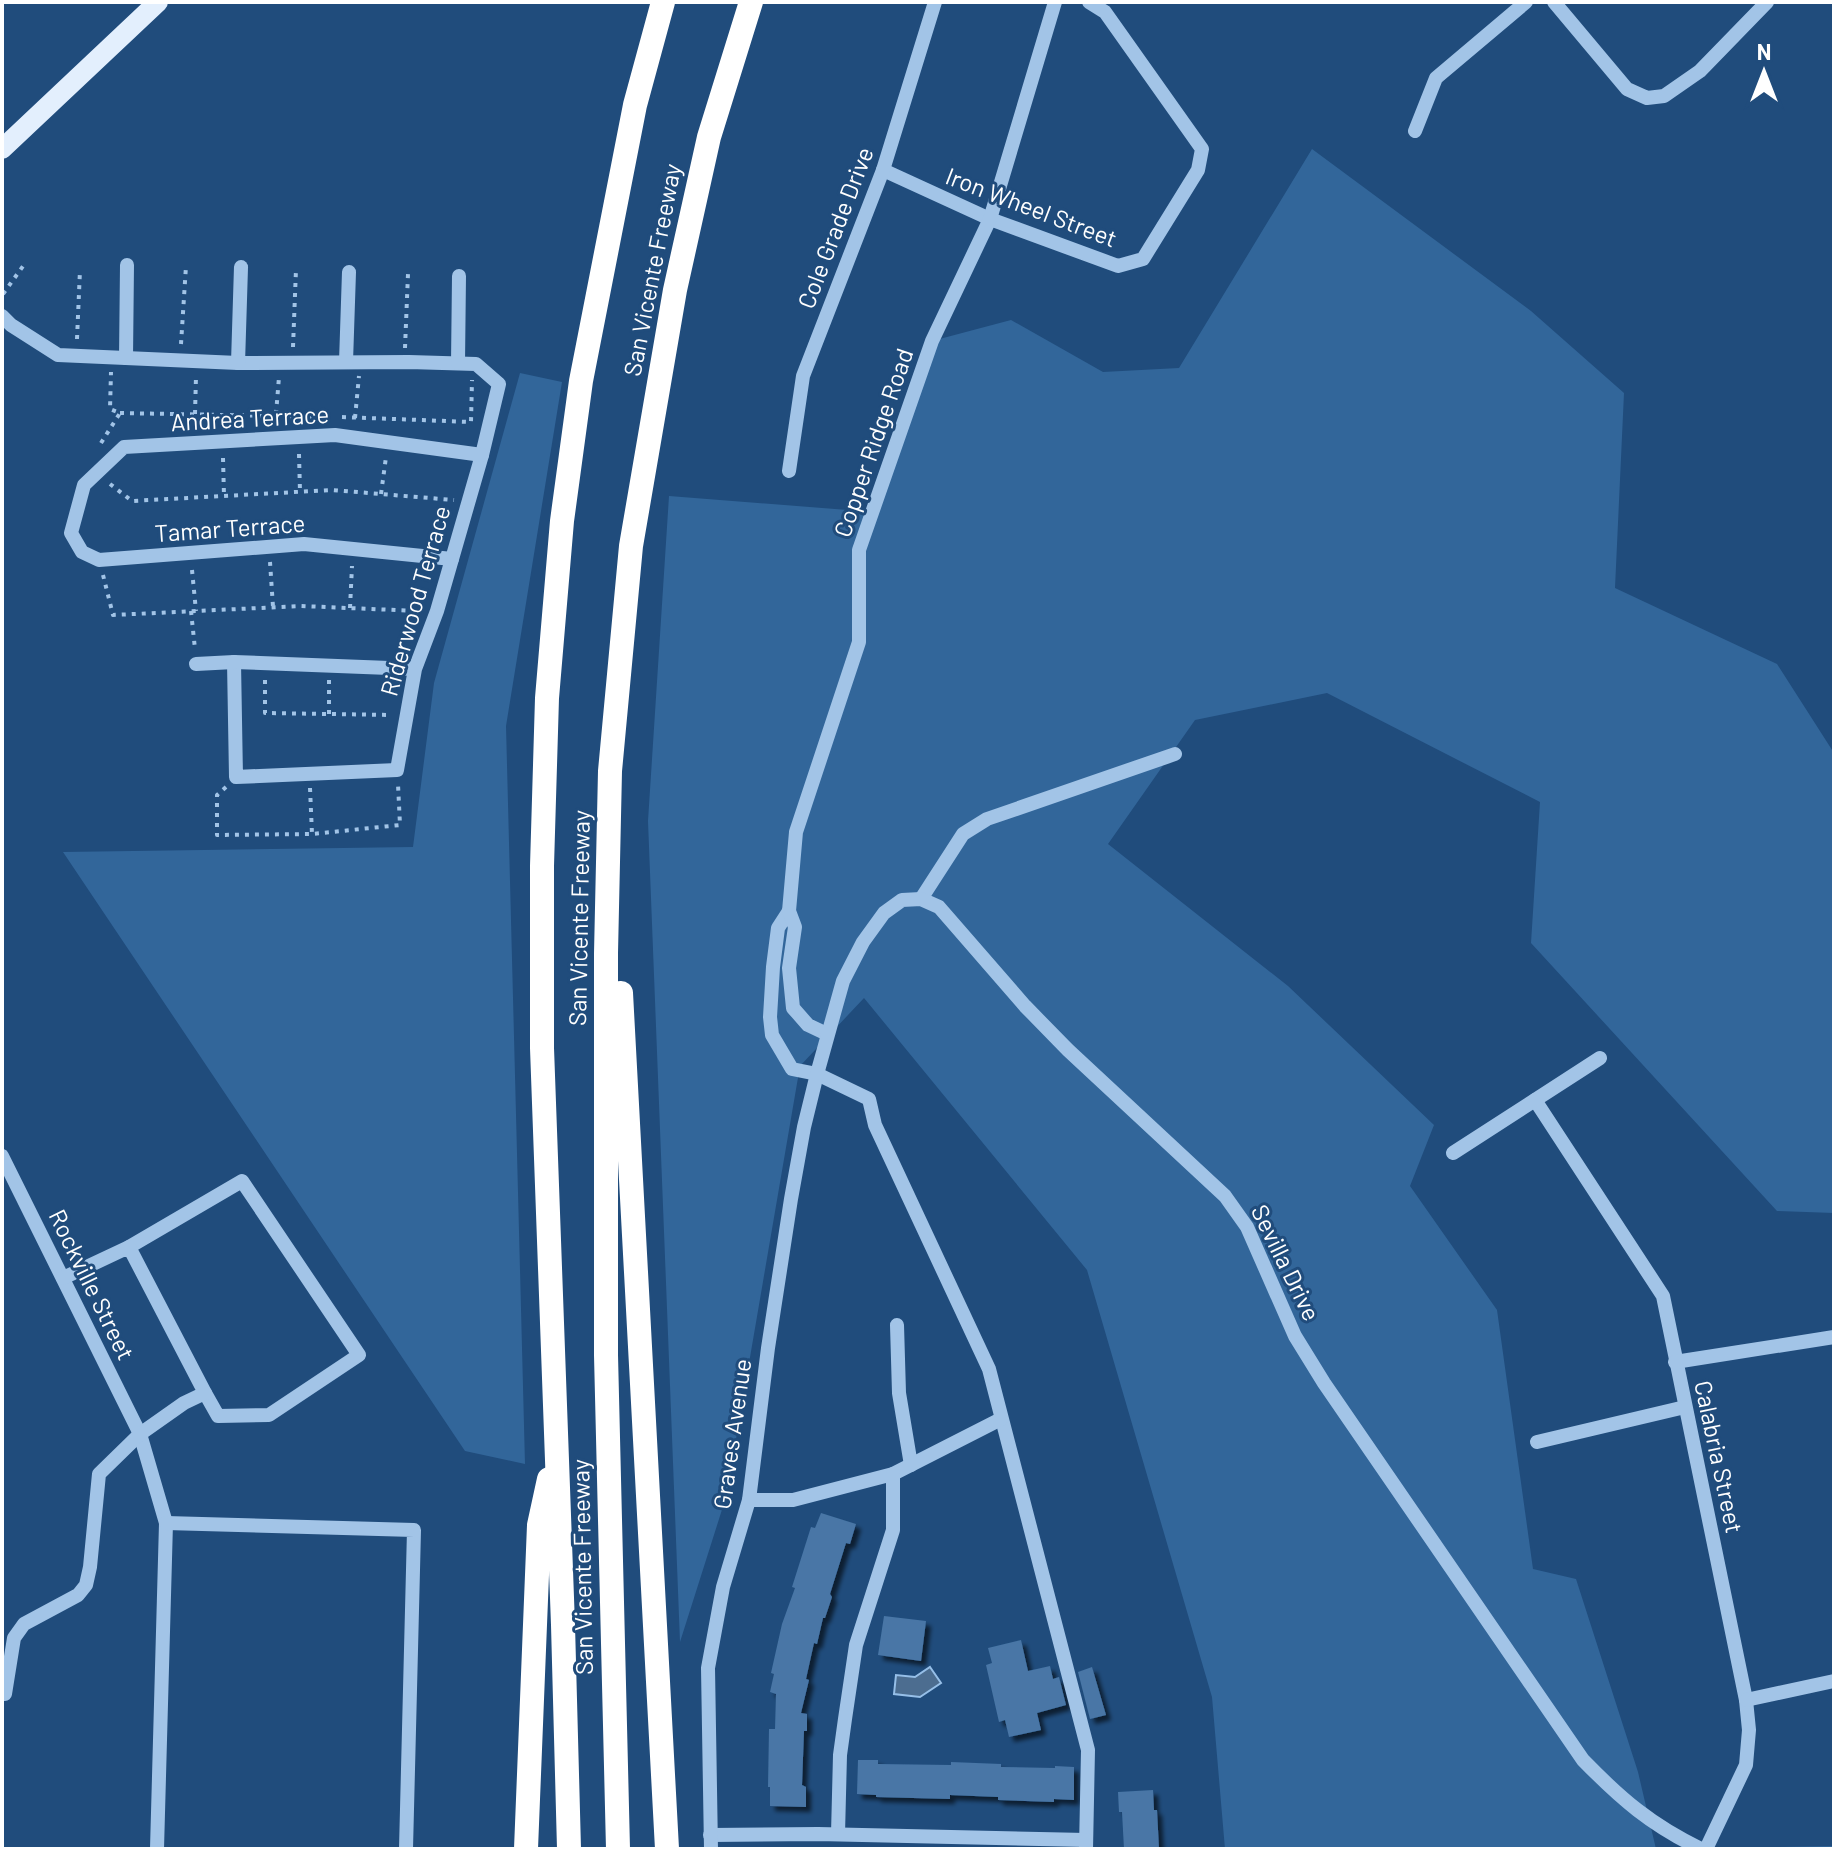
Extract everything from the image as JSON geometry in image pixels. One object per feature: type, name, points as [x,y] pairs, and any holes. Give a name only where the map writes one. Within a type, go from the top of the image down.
[{"type":"highway","name":"San Vicente Freeway","points":[[569,1849],[542,1048],[542,866],[547,698],[562,521],[581,381],[635,105],[663,2]]},
{"type":"highway","name":"San Vicente Freeway","points":[[618,1849],[606,1355],[606,953],[610,771],[631,546],[675,290],[709,137],[751,2]]},
{"type":"highway","points":[[610,771],[667,1849]]},
{"type":"highway","points":[[526,1849],[539,1525],[556,1442]]},
{"type":"main road","points":[[2,149],[158,2]]},
{"type":"street","name":"Cole Grade Drive","points":[[789,471],[803,376],[883,170],[935,2]]},
{"type":"street","name":"Copper Ridge Road","points":[[827,1034],[808,1025],[793,1008],[789,968],[795,927],[789,911],[796,832],[859,642],[859,550],[932,341],[990,219],[1055,2]]},
{"type":"street","name":"Iron Wheel Street","points":[[883,170],[990,219],[1118,266],[1143,259],[1198,170],[1202,149],[1105,12],[1089,2]]},
{"type":"street","points":[[1415,131],[1436,78],[1526,2]]},
{"type":"street","points":[[1554,2],[1627,89],[1647,98],[1664,96],[1700,71],[1767,2]]},
{"type":"street","points":[[118,358],[127,265]]},
{"type":"street","points":[[238,363],[241,267]]},
{"type":"street","points":[[349,272],[353,362]]},
{"type":"street","points":[[2,316],[58,355],[238,363],[465,364],[459,276]]},
{"type":"street","name":"Riderwood Terrace","points":[[397,770],[415,669],[437,611],[499,384],[476,364],[465,364]]},
{"type":"street","name":"Andrea Terrace","points":[[99,560],[82,552],[71,533],[84,485],[124,447],[335,435],[482,455]]},
{"type":"street","name":"Tamar Terrace","points":[[99,560],[304,544],[452,559]]},
{"type":"street","points":[[234,662],[236,777],[397,770]]},
{"type":"street","points":[[196,664],[234,662],[415,669]]},
{"type":"street","points":[[817,1074],[843,981],[863,942],[884,913],[902,900],[921,899],[963,834],[987,819],[1175,754]]},
{"type":"street","name":"Sevilla Drive","points":[[921,899],[939,907],[1025,1006],[1068,1050],[1225,1196],[1247,1227],[1295,1336],[1324,1383],[1583,1760],[1636,1811],[1672,1835],[1704,1849]]},
{"type":"street","name":"Copper Ridge Road","points":[[789,911],[778,928],[770,1017],[772,1035],[792,1069],[817,1074],[869,1099],[875,1125],[989,1369],[1088,1750],[1086,1844]]},
{"type":"street","points":[[1453,1153],[1600,1058]]},
{"type":"street","name":"Graves Avenue","points":[[710,1842],[708,1668],[723,1587],[749,1500],[786,1229],[817,1074]]},
{"type":"street","name":"Calabria Street","points":[[1535,1100],[1663,1296],[1746,1700],[1749,1730],[1746,1765],[1704,1849]]},
{"type":"street","name":"Rockville Street","points":[[2,1156],[140,1434],[166,1523],[157,1849]]},
{"type":"street","points":[[63,1278],[129,1247],[242,1181],[359,1355],[269,1415],[218,1416],[129,1247]]},
{"type":"street","points":[[897,1325],[899,1393],[911,1465]]},
{"type":"street","points":[[1675,1362],[1834,1337]]},
{"type":"street","points":[[2,1694],[5,1694],[14,1638],[24,1624],[78,1595],[86,1585],[99,1474],[140,1434],[184,1403],[205,1393]]},
{"type":"street","points":[[1537,1442],[1685,1407]]},
{"type":"street","points":[[749,1500],[793,1500],[893,1474],[1001,1419]]},
{"type":"street","points":[[838,1834],[840,1755],[856,1645],[893,1530],[893,1474]]},
{"type":"street","points":[[166,1523],[414,1530],[406,1849]]},
{"type":"street","points":[[1746,1700],[1834,1681]]},
{"type":"street","points":[[710,1842],[838,1834],[1086,1844]]},
{"type":"path","points":[[3,294],[26,262]]},
{"type":"path","points":[[181,344],[186,266]]},
{"type":"path","points":[[293,347],[296,269]]},
{"type":"path","points":[[76,341],[80,270]]},
{"type":"path","points":[[405,350],[408,274]]},
{"type":"path","points":[[118,358],[110,409],[120,413],[276,414],[471,422],[465,364]]},
{"type":"path","points":[[195,414],[196,361]]},
{"type":"path","points":[[353,362],[355,418]]},
{"type":"path","points":[[276,414],[280,363]]},
{"type":"path","points":[[115,456],[101,444],[120,413]]},
{"type":"path","points":[[299,437],[300,492]]},
{"type":"path","points":[[223,441],[224,496]]},
{"type":"path","points":[[381,494],[388,442]]},
{"type":"path","points":[[96,473],[132,501],[332,490],[469,502]]},
{"type":"path","points":[[270,547],[273,607]]},
{"type":"path","points":[[350,608],[352,549]]},
{"type":"path","points":[[191,553],[196,664]]},
{"type":"path","points":[[99,560],[113,615],[301,606],[437,611]]},
{"type":"path","points":[[264,663],[265,713],[406,715]]},
{"type":"path","points":[[329,714],[330,666]]},
{"type":"path","points":[[217,795],[217,835],[312,834],[400,825],[397,770]]},
{"type":"path","points":[[309,774],[312,834]]},
{"type":"shaded area","points":[[1312,149],[1531,311],[1624,393],[1615,588],[1777,664],[1834,753],[1834,1213],[1777,1211],[1531,943],[1540,802],[1327,693],[1195,720],[1108,844],[1288,986],[1434,1125],[1410,1186],[1497,1310],[1533,1569],[1576,1579],[1638,1772],[1656,1849],[1225,1849],[1212,1697],[1087,1270],[864,998],[800,1066],[726,1497],[680,1642],[648,821],[669,496],[873,512],[932,341],[1011,320],[1103,372],[1179,368]]},
{"type":"shaded area","points":[[520,373],[562,382],[506,726],[525,1464],[465,1451],[63,852],[413,847],[434,683]]},
{"type":"shaded area","points":[[930,1667],[941,1683],[920,1697],[894,1694],[896,1675],[915,1677]]},
{"type":"shaded area","points":[[1834,1846],[1834,1849],[1656,1849]]},
{"type":"building","points":[[821,1513],[856,1524],[850,1544],[846,1543],[817,1644],[814,1643],[806,1679],[809,1680],[801,1713],[807,1714],[802,1785],[806,1787],[806,1807],[770,1806],[769,1729],[775,1729],[776,1694],[770,1692],[774,1674],[771,1673],[782,1624],[795,1588],[792,1587],[811,1527],[815,1528]]},
{"type":"building","points":[[884,1616],[926,1621],[921,1661],[878,1655]]},
{"type":"building","points":[[1021,1640],[1028,1671],[1050,1666],[1053,1679],[1059,1677],[1066,1705],[1037,1713],[1041,1730],[1009,1737],[1005,1720],[999,1722],[986,1665],[992,1663],[988,1648]]},
{"type":"building","points":[[1092,1667],[1106,1715],[1090,1719],[1078,1672]]},
{"type":"building","points":[[858,1760],[878,1760],[878,1764],[951,1765],[951,1762],[1001,1764],[1001,1767],[1074,1767],[1074,1800],[1054,1799],[1054,1802],[950,1795],[950,1799],[857,1794]]},
{"type":"building","points":[[1153,1790],[1159,1849],[1124,1849],[1118,1792]]}]
